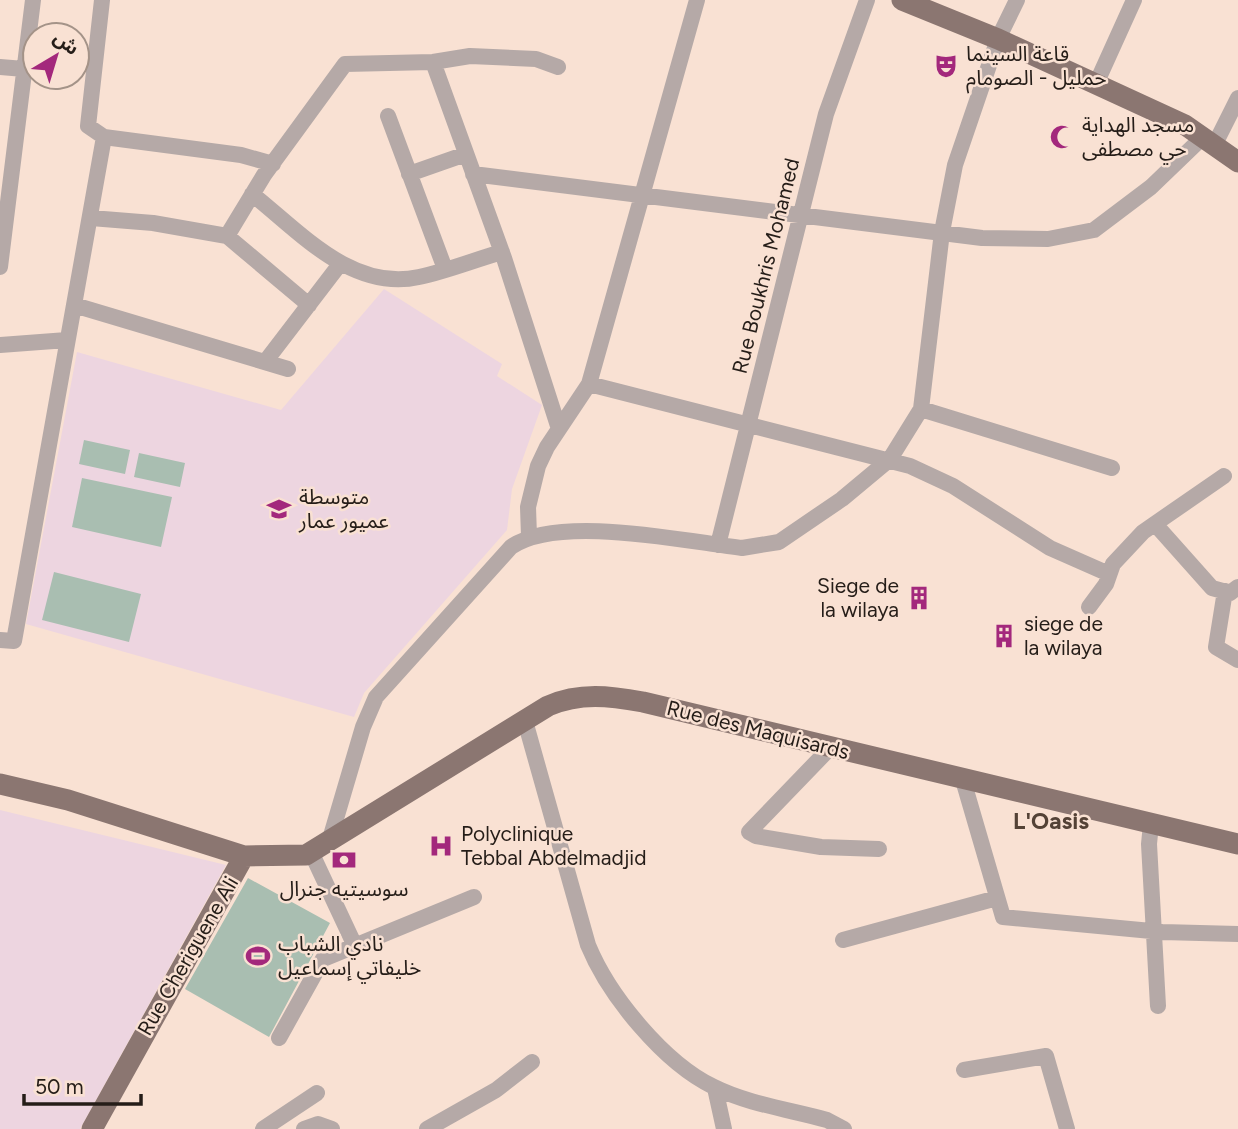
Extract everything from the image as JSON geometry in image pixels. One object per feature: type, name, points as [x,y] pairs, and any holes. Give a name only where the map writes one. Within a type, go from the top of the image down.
[{"type":"main road","points":[[902,0],[998,38],[1096,84],[1209,140],[1238,162]]},
{"type":"main road","name":"Rue des Maquisards","points":[[311,852],[562,699],[606,696],[643,702],[1238,844]]},
{"type":"main road","points":[[0,784],[68,800],[244,856],[306,855],[311,852]]},
{"type":"main road","name":"Rue Cheriguene Ali","points":[[92,1129],[244,856]]},
{"type":"street","points":[[30,21],[33,0]]},
{"type":"street","points":[[102,0],[88,126],[104,137],[241,155],[273,164]]},
{"type":"street","points":[[529,536],[528,507],[538,466],[589,384],[697,0]]},
{"type":"street","name":"Rue Boukhris Mohamed","points":[[718,545],[827,114],[867,0]]},
{"type":"street","points":[[330,839],[363,727],[376,697],[511,547],[529,536],[562,530],[588,530],[753,548],[779,542],[842,499],[890,459],[921,409],[942,232],[955,165],[998,38],[1017,0]]},
{"type":"street","points":[[1096,84],[1134,0]]},
{"type":"street","points":[[227,236],[252,194],[345,64],[433,62],[470,56],[536,59],[558,67]]},
{"type":"street","points":[[433,62],[502,252],[559,429]]},
{"type":"street","points":[[0,67],[21,69]]},
{"type":"street","points":[[0,267],[21,91]]},
{"type":"street","points":[[473,174],[982,238],[1037,239],[1094,230],[1209,140],[1238,98]]},
{"type":"street","points":[[388,116],[445,269]]},
{"type":"street","points":[[0,640],[14,641],[104,137]]},
{"type":"street","points":[[409,174],[466,155]]},
{"type":"street","points":[[252,194],[340,264],[384,278],[418,277],[502,252]]},
{"type":"street","points":[[91,218],[153,223],[227,236],[309,305]]},
{"type":"street","points":[[265,362],[340,264]]},
{"type":"street","points":[[74,305],[288,369]]},
{"type":"street","points":[[0,345],[67,340]]},
{"type":"street","points":[[589,384],[890,459],[940,479],[1050,548],[1109,574]]},
{"type":"street","points":[[921,409],[1112,468]]},
{"type":"street","points":[[1089,607],[1113,564],[1155,524],[1224,476]]},
{"type":"street","points":[[1155,524],[1212,588],[1231,589],[1216,647],[1238,660]]},
{"type":"street","points":[[525,721],[581,923],[600,973],[622,1003],[661,1046],[715,1088],[827,1120],[844,1129]]},
{"type":"street","points":[[830,748],[749,832],[756,836],[821,847],[879,849]]},
{"type":"street","points":[[963,780],[1003,917],[1153,931],[1238,934]]},
{"type":"street","points":[[1151,824],[1153,931],[1158,1006]]},
{"type":"street","points":[[311,852],[355,946]]},
{"type":"street","points":[[279,1038],[323,959],[474,897]]},
{"type":"street","points":[[843,940],[997,898]]},
{"type":"street","points":[[964,1070],[1046,1056],[1067,1129]]},
{"type":"street","points":[[427,1129],[495,1090],[532,1062]]},
{"type":"street","points":[[715,1088],[724,1129]]},
{"type":"street","points":[[263,1129],[317,1093]]},
{"type":"street","points":[[304,1129],[318,1124],[332,1129]]},
{"type":"shaded area","name":"متوسطة عميور عمار","points":[[384,289],[502,364],[497,376],[542,405],[512,489],[507,530],[364,693],[354,717],[26,624],[77,352],[281,410]]},
{"type":"shaded area","points":[[0,810],[226,865],[80,1129],[0,1129]]},
{"type":"green space","points":[[84,440],[130,450],[125,474],[79,464]]},
{"type":"green space","points":[[139,453],[185,463],[180,487],[134,477]]},
{"type":"green space","points":[[82,478],[172,497],[161,547],[72,527]]},
{"type":"green space","points":[[54,572],[141,594],[129,642],[42,620]]},
{"type":"green space","name":"نادي الشباب خليفاتي إسماعيل","points":[[248,878],[330,923],[269,1037],[185,989]]},
{"type":"place","name":"قاعة السينما حمليل - الصومام","points":[[946,66]]},
{"type":"place","name":"مسجد الهداية حي مصطفى","points":[[1062,137]]},
{"type":"place","name":"متوسطة عميور عمار","points":[[279,509]]},
{"type":"place","name":"Siege de la wilaya","points":[[919,598]]},
{"type":"place","name":"siege de la wilaya","points":[[1004,636]]},
{"type":"place","name":"Polyclinique Tebbal Abdelmadjid","points":[[441,846]]},
{"type":"place","name":"سوسيتيه جنرال","points":[[344,860]]},
{"type":"place","name":"نادي الشباب خليفاتي إسماعيل","points":[[258,956]]},
{"type":"district","name":"L'Oasis","points":[[1051,821]]}]
